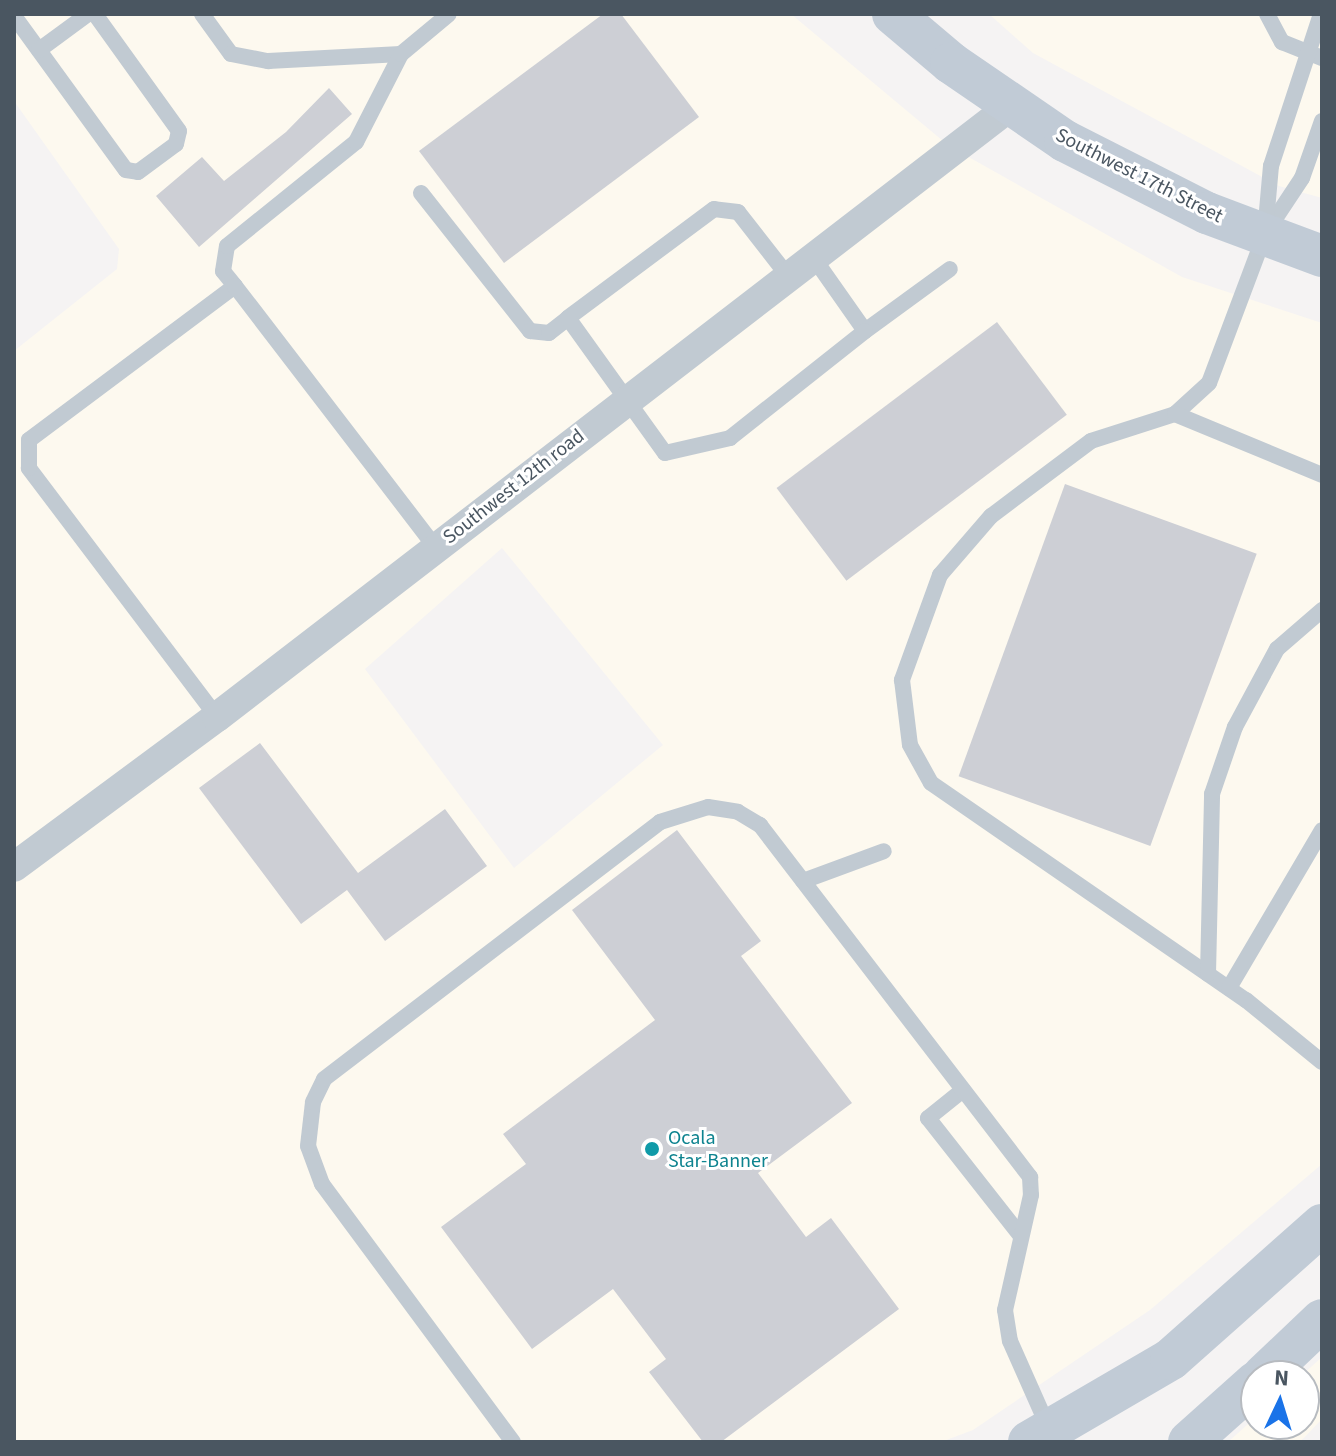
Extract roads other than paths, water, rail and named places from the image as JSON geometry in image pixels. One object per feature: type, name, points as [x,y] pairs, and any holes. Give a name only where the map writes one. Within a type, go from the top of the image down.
[{"type":"main road","name":"Southwest 17th Street","points":[[893,14],[1012,105],[1065,141],[1207,213],[1322,256]]},
{"type":"main road","points":[[1057,1433],[1171,1359],[1322,1225]]},
{"type":"main road","points":[[1280,1360],[1322,1320]]},
{"type":"main road","points":[[1189,1442],[1240,1396]]},
{"type":"street","name":"Southwest 12th road","points":[[14,867],[217,717],[1012,105]]},
{"type":"lane","points":[[39,50],[88,14]]},
{"type":"lane","points":[[14,16],[126,170],[138,172],[176,144],[179,131],[95,14]]},
{"type":"lane","points":[[202,14],[231,54],[268,61],[401,54]]},
{"type":"lane","points":[[435,547],[223,271],[227,246],[356,142],[401,54],[449,14]]},
{"type":"lane","points":[[1267,14],[1282,42],[1316,56]]},
{"type":"lane","points":[[1265,234],[1271,166],[1316,56],[1321,14]]},
{"type":"lane","points":[[1320,1056],[1229,988],[931,783],[910,745],[902,680],[940,575],[991,516],[1091,441],[1175,414],[1209,383],[1265,234],[1302,178],[1322,121]]},
{"type":"lane","points":[[421,193],[530,331],[549,333],[714,209],[738,212],[788,276]]},
{"type":"lane","points":[[813,257],[865,331]]},
{"type":"lane","points":[[568,318],[665,453],[730,438],[865,331],[950,269]]},
{"type":"lane","points":[[217,717],[29,468],[29,440],[235,286]]},
{"type":"lane","points":[[1175,414],[1322,475]]},
{"type":"lane","points":[[1208,974],[1212,794],[1235,727],[1277,649],[1322,610]]},
{"type":"lane","points":[[513,1442],[322,1184],[308,1146],[308,1125],[318,1090],[324,1079],[635,841],[683,812],[708,807],[738,812],[760,825],[1030,1177],[1031,1195],[1008,1277],[1006,1320],[1010,1341],[1057,1433]]},
{"type":"lane","points":[[1229,988],[1322,830]]},
{"type":"lane","points":[[803,881],[884,851]]},
{"type":"lane","points":[[963,1090],[928,1118],[1020,1235]]},
{"type":"place","name":"Ocala Star-Banner","points":[[652,1149]]}]
